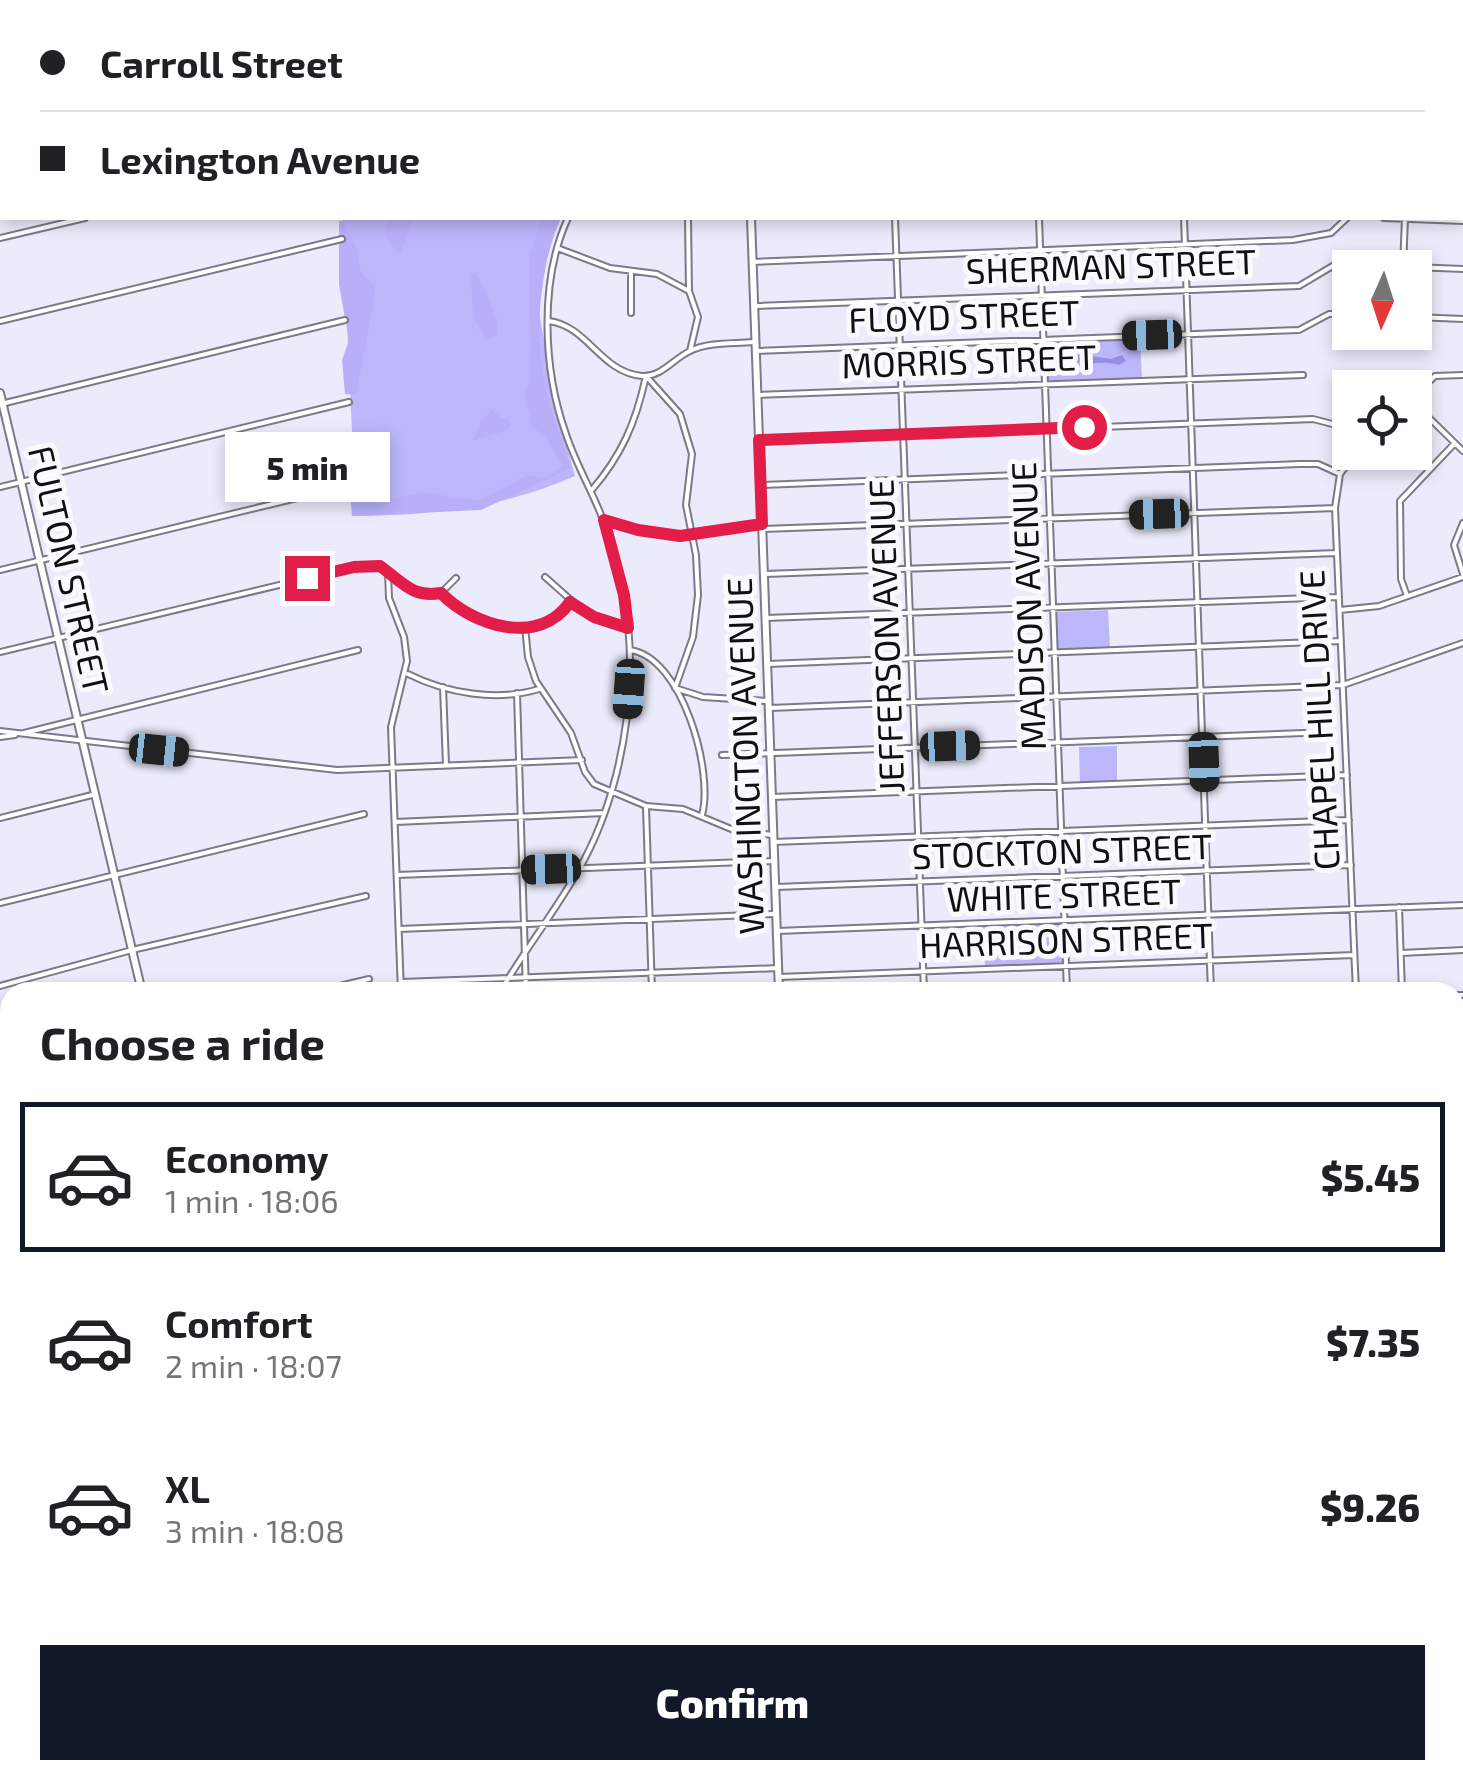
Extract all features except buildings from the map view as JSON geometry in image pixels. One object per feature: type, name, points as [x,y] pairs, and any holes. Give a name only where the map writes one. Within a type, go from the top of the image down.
[{"type":"street","points":[[0,238],[76,220]]},
{"type":"street","points":[[506,982],[580,868],[604,813],[627,716],[630,650],[622,584],[604,520],[577,464],[560,416],[552,373],[549,321],[558,248],[567,220]]},
{"type":"street","points":[[646,376],[690,351],[698,316],[688,292],[688,220]]},
{"type":"street","name":"WASHINGTON AVENUE","points":[[750,220],[779,982]]},
{"type":"street","name":"JEFFERSON AVENUE","points":[[896,220],[924,982]]},
{"type":"street","name":"MADISON AVENUE","points":[[1039,220],[1067,982]]},
{"type":"street","points":[[1184,220],[1211,982]]},
{"type":"street","points":[[752,262],[1300,240],[1332,233],[1344,220]]},
{"type":"street","points":[[1403,250],[1405,220]]},
{"type":"street","points":[[0,321],[342,238]]},
{"type":"street","points":[[558,248],[610,268],[657,274],[688,292]]},
{"type":"street","name":"SHERMAN STREET","points":[[754,306],[1299,286],[1332,266]]},
{"type":"street","name":"SHERMAN STREET","points":[[1432,268],[1463,270]]},
{"type":"street","points":[[631,271],[631,313]]},
{"type":"street","name":"FLOYD STREET","points":[[690,351],[1299,330],[1332,314]]},
{"type":"street","points":[[1432,318],[1463,319]]},
{"type":"street","points":[[1,404],[345,320]]},
{"type":"street","points":[[549,321],[566,323],[613,365],[646,376],[680,414],[689,434],[692,463],[686,505],[698,583],[696,616],[675,688]]},
{"type":"street","points":[[591,491],[627,442],[646,376]]},
{"type":"street","name":"MORRIS STREET","points":[[758,395],[1303,376]]},
{"type":"street","points":[[1432,379],[1463,376]]},
{"type":"street","name":"FULTON STREET","points":[[0,394],[140,982]]},
{"type":"street","points":[[0,486],[348,402]]},
{"type":"street","points":[[759,440],[1313,419],[1332,424]]},
{"type":"street","points":[[1432,421],[1463,451]]},
{"type":"street","points":[[1407,596],[1401,578],[1400,501],[1454,444]]},
{"type":"street","points":[[761,484],[1311,464],[1340,474]]},
{"type":"street","name":"CHAPEL HILL DRIVE","points":[[1343,470],[1335,508],[1355,982]]},
{"type":"street","points":[[0,570],[352,484]]},
{"type":"street","points":[[604,520],[653,533],[692,535],[762,527],[1335,508]]},
{"type":"street","points":[[1340,610],[1371,608],[1463,575],[1454,545],[1463,523]]},
{"type":"street","points":[[764,574],[1337,552]]},
{"type":"street","points":[[0,652],[354,567],[380,566],[412,592],[441,593],[470,616],[494,625],[525,627],[556,618],[570,602]]},
{"type":"street","points":[[388,572],[389,598],[406,647],[406,673],[391,718],[401,982]]},
{"type":"street","points":[[441,593],[456,578]]},
{"type":"street","points":[[545,578],[570,602],[594,617],[628,628]]},
{"type":"street","points":[[766,618],[1339,597]]},
{"type":"street","points":[[525,627],[528,657],[539,689],[571,733],[594,784],[646,806],[683,809],[736,831],[774,838],[919,836],[1349,820]]},
{"type":"street","points":[[768,664],[1341,642]]},
{"type":"street","points":[[675,688],[703,697],[769,705],[1343,686],[1463,643]]},
{"type":"street","points":[[22,734],[358,650]]},
{"type":"street","points":[[630,650],[647,655],[675,688],[690,720],[702,768],[702,815]]},
{"type":"street","points":[[406,673],[443,687],[478,693],[539,689]]},
{"type":"street","points":[[443,687],[446,766]]},
{"type":"street","points":[[517,693],[526,982]]},
{"type":"street","points":[[722,755],[1304,733]]},
{"type":"street","points":[[0,734],[337,770],[582,760]]},
{"type":"street","points":[[772,797],[1347,776]]},
{"type":"street","points":[[0,818],[96,794]]},
{"type":"street","points":[[646,806],[652,982]]},
{"type":"street","points":[[394,822],[604,813]]},
{"type":"street","points":[[0,903],[364,814]]},
{"type":"street","points":[[396,875],[774,861]]},
{"type":"street","name":"STOCKTON STREET","points":[[776,887],[1351,865]]},
{"type":"street","points":[[15,982],[132,950],[366,896]]},
{"type":"street","name":"WHITE STREET","points":[[778,932],[1463,905]]},
{"type":"street","points":[[1399,908],[1402,982]]},
{"type":"street","points":[[399,929],[777,914]]},
{"type":"street","points":[[1401,952],[1463,950]]},
{"type":"street","name":"HARRISON STREET","points":[[401,982],[652,973],[924,972],[1354,955]]},
{"type":"street","points":[[357,982],[370,979]]},
{"type":"shaded area","points":[[342,220],[556,220],[549,240],[539,311],[554,399],[575,476],[521,496],[468,508],[356,516]]},
{"type":"shaded area","points":[[414,220],[400,254],[388,239],[387,221]]},
{"type":"shaded area","points":[[541,220],[560,220],[545,270],[540,345],[546,390],[571,468],[481,510],[352,516],[350,493],[358,490],[372,503],[423,492],[478,501],[528,475],[546,478],[563,466],[546,438],[532,426],[524,391],[531,382],[529,258]]},
{"type":"shaded area","points":[[339,221],[344,221],[361,272],[373,285],[375,295],[356,395],[345,394],[342,360],[349,340],[339,285]]},
{"type":"shaded area","points":[[471,274],[478,276],[498,322],[497,335],[486,339],[473,317]]},
{"type":"shaded area","points":[[1140,340],[1142,378],[1048,382],[1047,343]]},
{"type":"shaded area","points":[[1076,354],[1111,359],[1122,355],[1126,361],[1119,365],[1082,363],[1060,361],[1054,356]]},
{"type":"shaded area","points":[[492,409],[511,425],[508,430],[474,440],[481,422]]},
{"type":"shaded area","points":[[1108,610],[1110,648],[1058,650],[1057,612]]},
{"type":"shaded area","points":[[1117,746],[1117,783],[1080,784],[1079,747]]},
{"type":"shaded area","points":[[1063,924],[1064,964],[985,967],[983,926]]},
{"type":"route","points":[[307,578],[354,567],[380,566],[405,588],[419,594],[441,593],[470,616],[494,625],[535,626],[556,618],[570,602],[594,617],[628,628],[624,595],[604,520],[680,536],[762,524],[759,440],[1084,427]]}]
